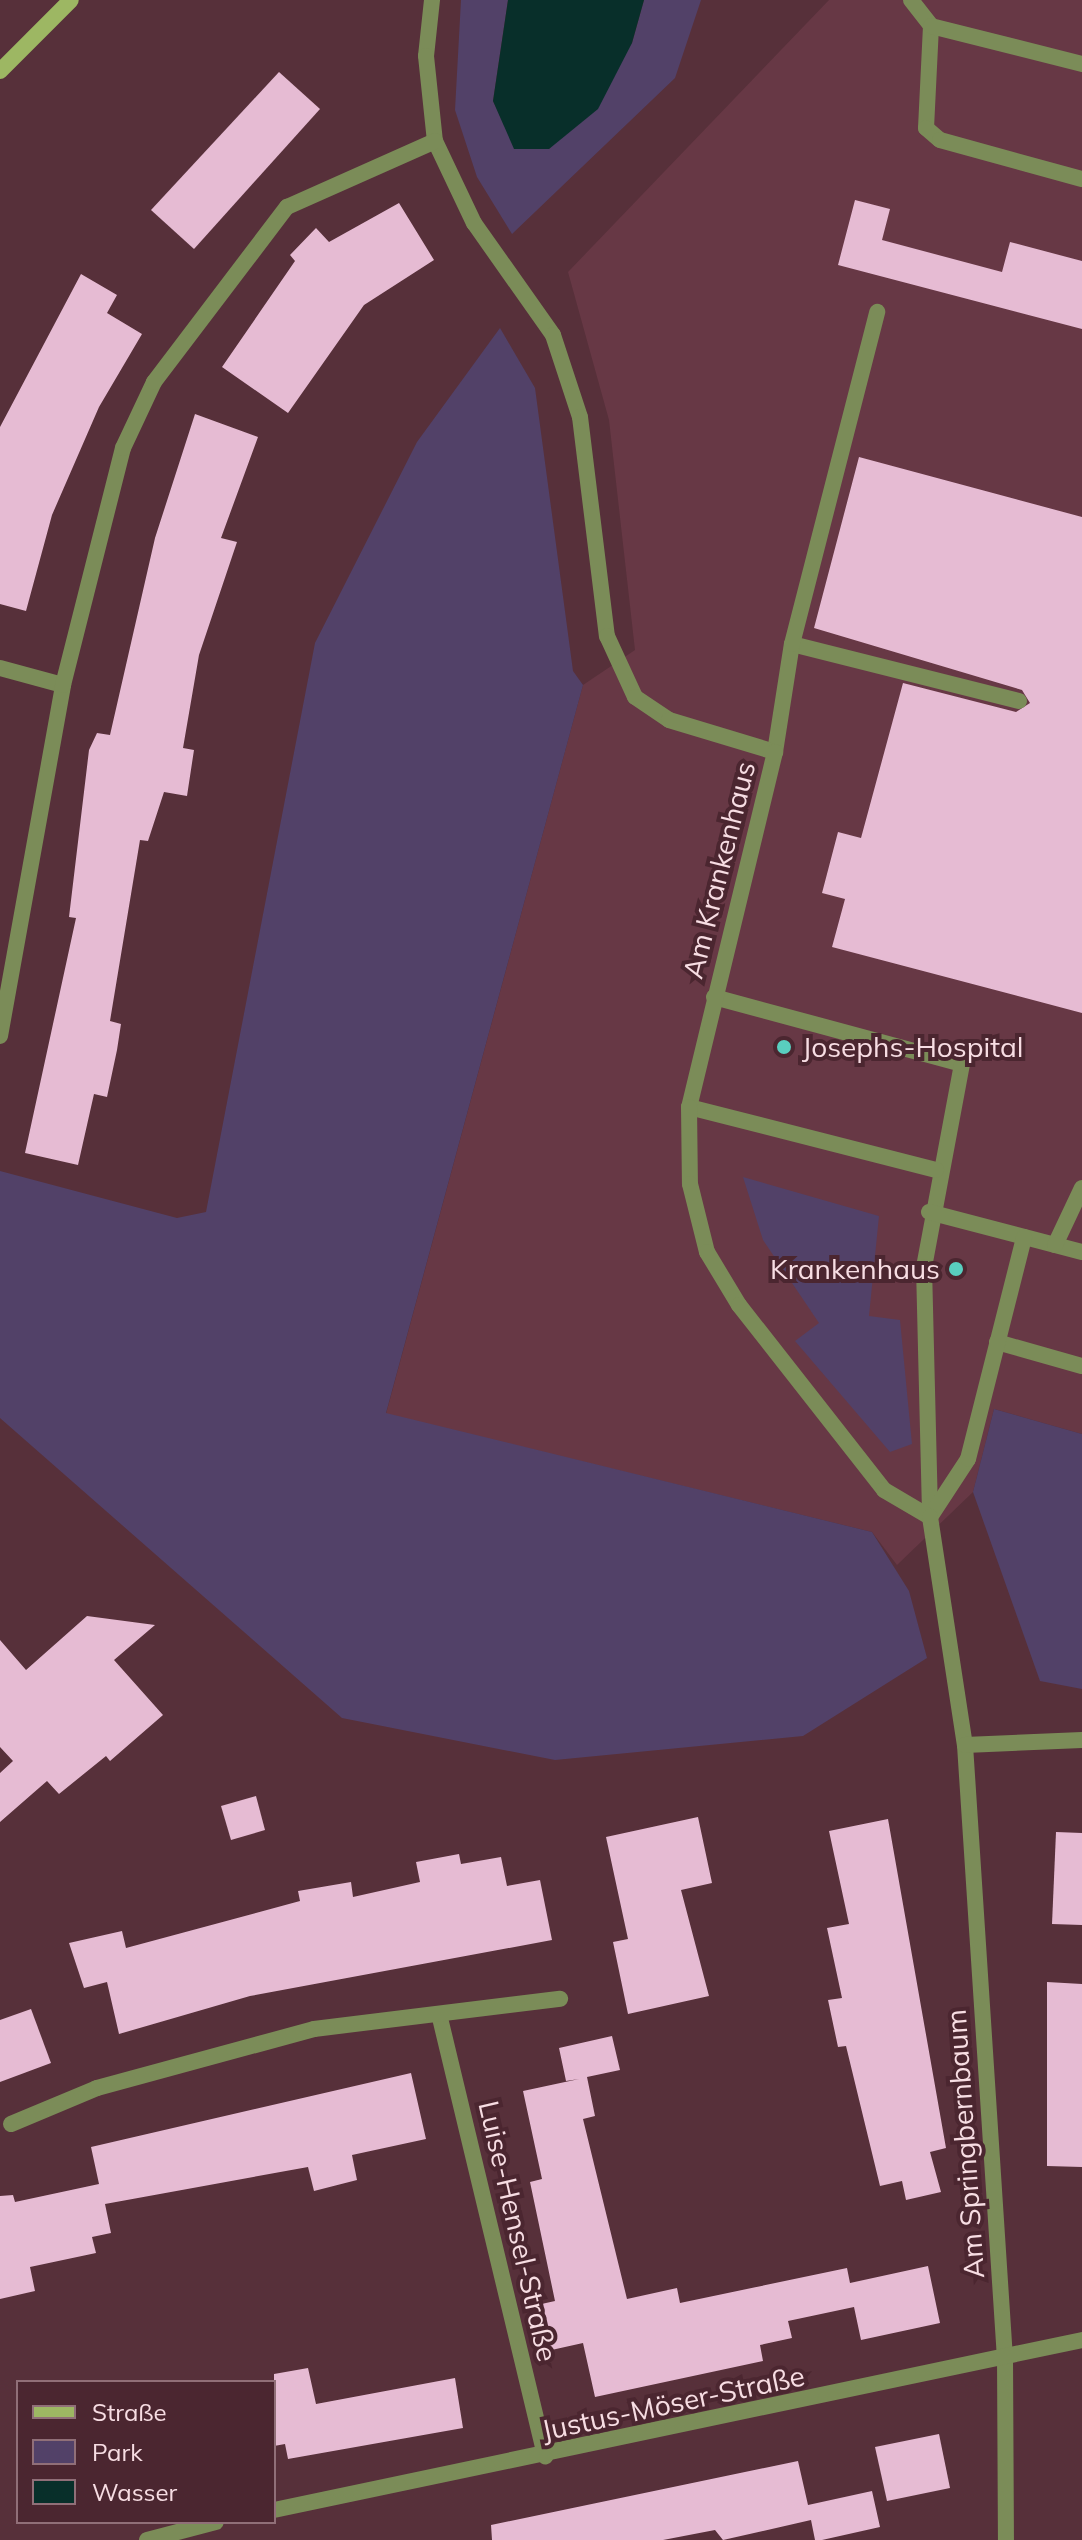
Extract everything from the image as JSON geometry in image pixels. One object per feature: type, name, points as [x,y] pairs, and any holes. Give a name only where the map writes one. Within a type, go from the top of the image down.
[{"type":"main road","points":[[0,71],[71,0]]},
{"type":"street","name":"Am Krankenhaus","points":[[432,0],[426,56],[435,141],[474,223],[553,335],[580,417],[607,636],[635,697],[669,720],[775,752],[689,1107],[690,1184],[707,1252],[797,1385],[884,1490],[930,1517]]},
{"type":"street","points":[[911,0],[931,26],[1082,64]]},
{"type":"street","points":[[931,26],[926,128],[940,140],[1082,179]]},
{"type":"street","points":[[0,1036],[63,685],[123,448],[154,382],[287,207],[435,141]]},
{"type":"street","points":[[775,752],[792,644],[877,312]]},
{"type":"street","points":[[792,644],[1019,701]]},
{"type":"street","points":[[0,668],[63,685]]},
{"type":"street","points":[[714,997],[962,1064],[929,1212],[920,1344],[930,1517],[965,1745],[1082,1740]]},
{"type":"street","points":[[689,1107],[936,1170]]},
{"type":"street","points":[[1055,1245],[1082,1188]]},
{"type":"street","points":[[929,1212],[1082,1252]]},
{"type":"street","points":[[930,1517],[968,1459],[1024,1237]]},
{"type":"street","points":[[997,1342],[1082,1366]]},
{"type":"street","name":"Am Springbernbaum","points":[[965,1745],[1005,2358],[1006,2540]]},
{"type":"street","points":[[11,2124],[97,2088],[314,2029],[440,2018],[560,1999]]},
{"type":"street","name":"Luise-Hensel-Straße","points":[[440,2018],[545,2457]]},
{"type":"street","name":"Justus-Möser-Straße","points":[[276,2510],[545,2457],[1082,2340]]},
{"type":"street","points":[[147,2540],[208,2524]]},
{"type":"shaded area","name":"Josephs-Hospital","points":[[829,0],[1082,0],[1082,1434],[994,1409],[973,1492],[897,1565],[872,1532],[386,1414],[583,685],[635,650],[609,420],[568,272]]},
{"type":"green space","points":[[461,0],[508,0],[493,101],[515,149],[549,149],[632,43],[644,0],[701,0],[675,78],[512,234],[477,177],[455,110]]},
{"type":"green space","points":[[500,328],[535,388],[573,671],[583,685],[386,1413],[872,1532],[909,1591],[927,1658],[803,1736],[555,1760],[342,1718],[0,1418],[0,1171],[177,1218],[206,1212],[315,643],[417,442]]},
{"type":"green space","points":[[743,1177],[879,1216],[869,1316],[900,1320],[912,1444],[890,1452],[795,1341],[819,1323],[763,1240]]},
{"type":"green space","points":[[994,1409],[1082,1434],[1082,1689],[1040,1681],[973,1492]]},
{"type":"water","points":[[508,0],[644,0],[632,43],[598,109],[549,149],[514,149],[493,101]]},
{"type":"building","points":[[279,72],[320,109],[194,249],[151,210]]},
{"type":"building","points":[[855,200],[890,209],[882,240],[1002,272],[1010,242],[1082,261],[1082,329],[838,265]]},
{"type":"building","points":[[399,203],[434,260],[364,305],[288,413],[222,367],[295,261],[290,255],[316,228],[329,242]]},
{"type":"building","points":[[81,274],[117,295],[107,313],[142,334],[99,407],[52,515],[26,611],[0,604],[0,427]]},
{"type":"building","points":[[195,414],[258,437],[221,538],[237,542],[199,655],[183,748],[194,750],[187,796],[164,792],[148,841],[140,840],[110,1021],[121,1024],[117,1050],[107,1097],[94,1094],[78,1165],[25,1153],[76,918],[69,917],[89,750],[97,733],[110,735],[155,538]]},
{"type":"building","name":"Josephs-Hospital","points":[[859,457],[1082,517],[1082,1013],[832,947],[845,899],[822,893],[838,832],[861,838],[903,683],[1016,712],[1030,703],[1022,690],[814,628]]},
{"type":"building","points":[[87,1616],[155,1625],[114,1660],[163,1715],[110,1761],[106,1756],[59,1794],[47,1781],[0,1822],[0,1773],[13,1761],[0,1747],[0,1640],[26,1670]]},
{"type":"building","points":[[256,1796],[265,1830],[231,1840],[221,1806]]},
{"type":"building","points":[[698,1817],[712,1883],[681,1890],[709,1996],[628,2014],[613,1942],[628,1939],[606,1837]]},
{"type":"building","points":[[888,1819],[946,2148],[930,2152],[941,2192],[906,2200],[902,2181],[880,2186],[846,2046],[838,2047],[828,2000],[842,1998],[827,1928],[849,1924],[829,1831]]},
{"type":"building","points":[[1056,1832],[1082,1833],[1082,1925],[1052,1924]]},
{"type":"building","points":[[459,1854],[461,1864],[501,1857],[507,1886],[540,1880],[552,1940],[250,1996],[119,2034],[107,1982],[84,1988],[69,1943],[122,1931],[126,1948],[300,1901],[298,1891],[351,1882],[353,1897],[420,1882],[416,1862]]},
{"type":"building","points":[[1047,1982],[1082,1984],[1082,2167],[1047,2166]]},
{"type":"building","points":[[31,2009],[51,2063],[0,2082],[0,2020]]},
{"type":"building","points":[[612,2036],[620,2070],[587,2077],[595,2116],[583,2119],[627,2299],[677,2288],[680,2303],[847,2268],[850,2283],[928,2266],[940,2323],[861,2340],[854,2307],[788,2321],[792,2338],[760,2345],[763,2361],[595,2397],[583,2343],[547,2351],[537,2305],[555,2301],[530,2182],[542,2179],[523,2091],[579,2079],[566,2081],[559,2048]]},
{"type":"building","points":[[411,2073],[426,2139],[352,2155],[357,2180],[314,2191],[308,2167],[105,2204],[111,2233],[92,2237],[96,2253],[30,2267],[35,2291],[0,2299],[0,2196],[13,2195],[15,2202],[99,2184],[91,2147]]},
{"type":"building","points":[[308,2368],[316,2404],[455,2378],[463,2428],[288,2459],[285,2444],[276,2446],[274,2374]]},
{"type":"building","points":[[939,2434],[950,2488],[887,2501],[875,2447]]},
{"type":"building","points":[[798,2461],[808,2505],[872,2491],[880,2527],[822,2540],[815,2540],[811,2520],[723,2540],[715,2530],[663,2540],[492,2540],[491,2525]]},
{"type":"place","name":"Josephs-Hospital","points":[[784,1047]]},
{"type":"place","name":"Krankenhaus","points":[[956,1269]]}]
